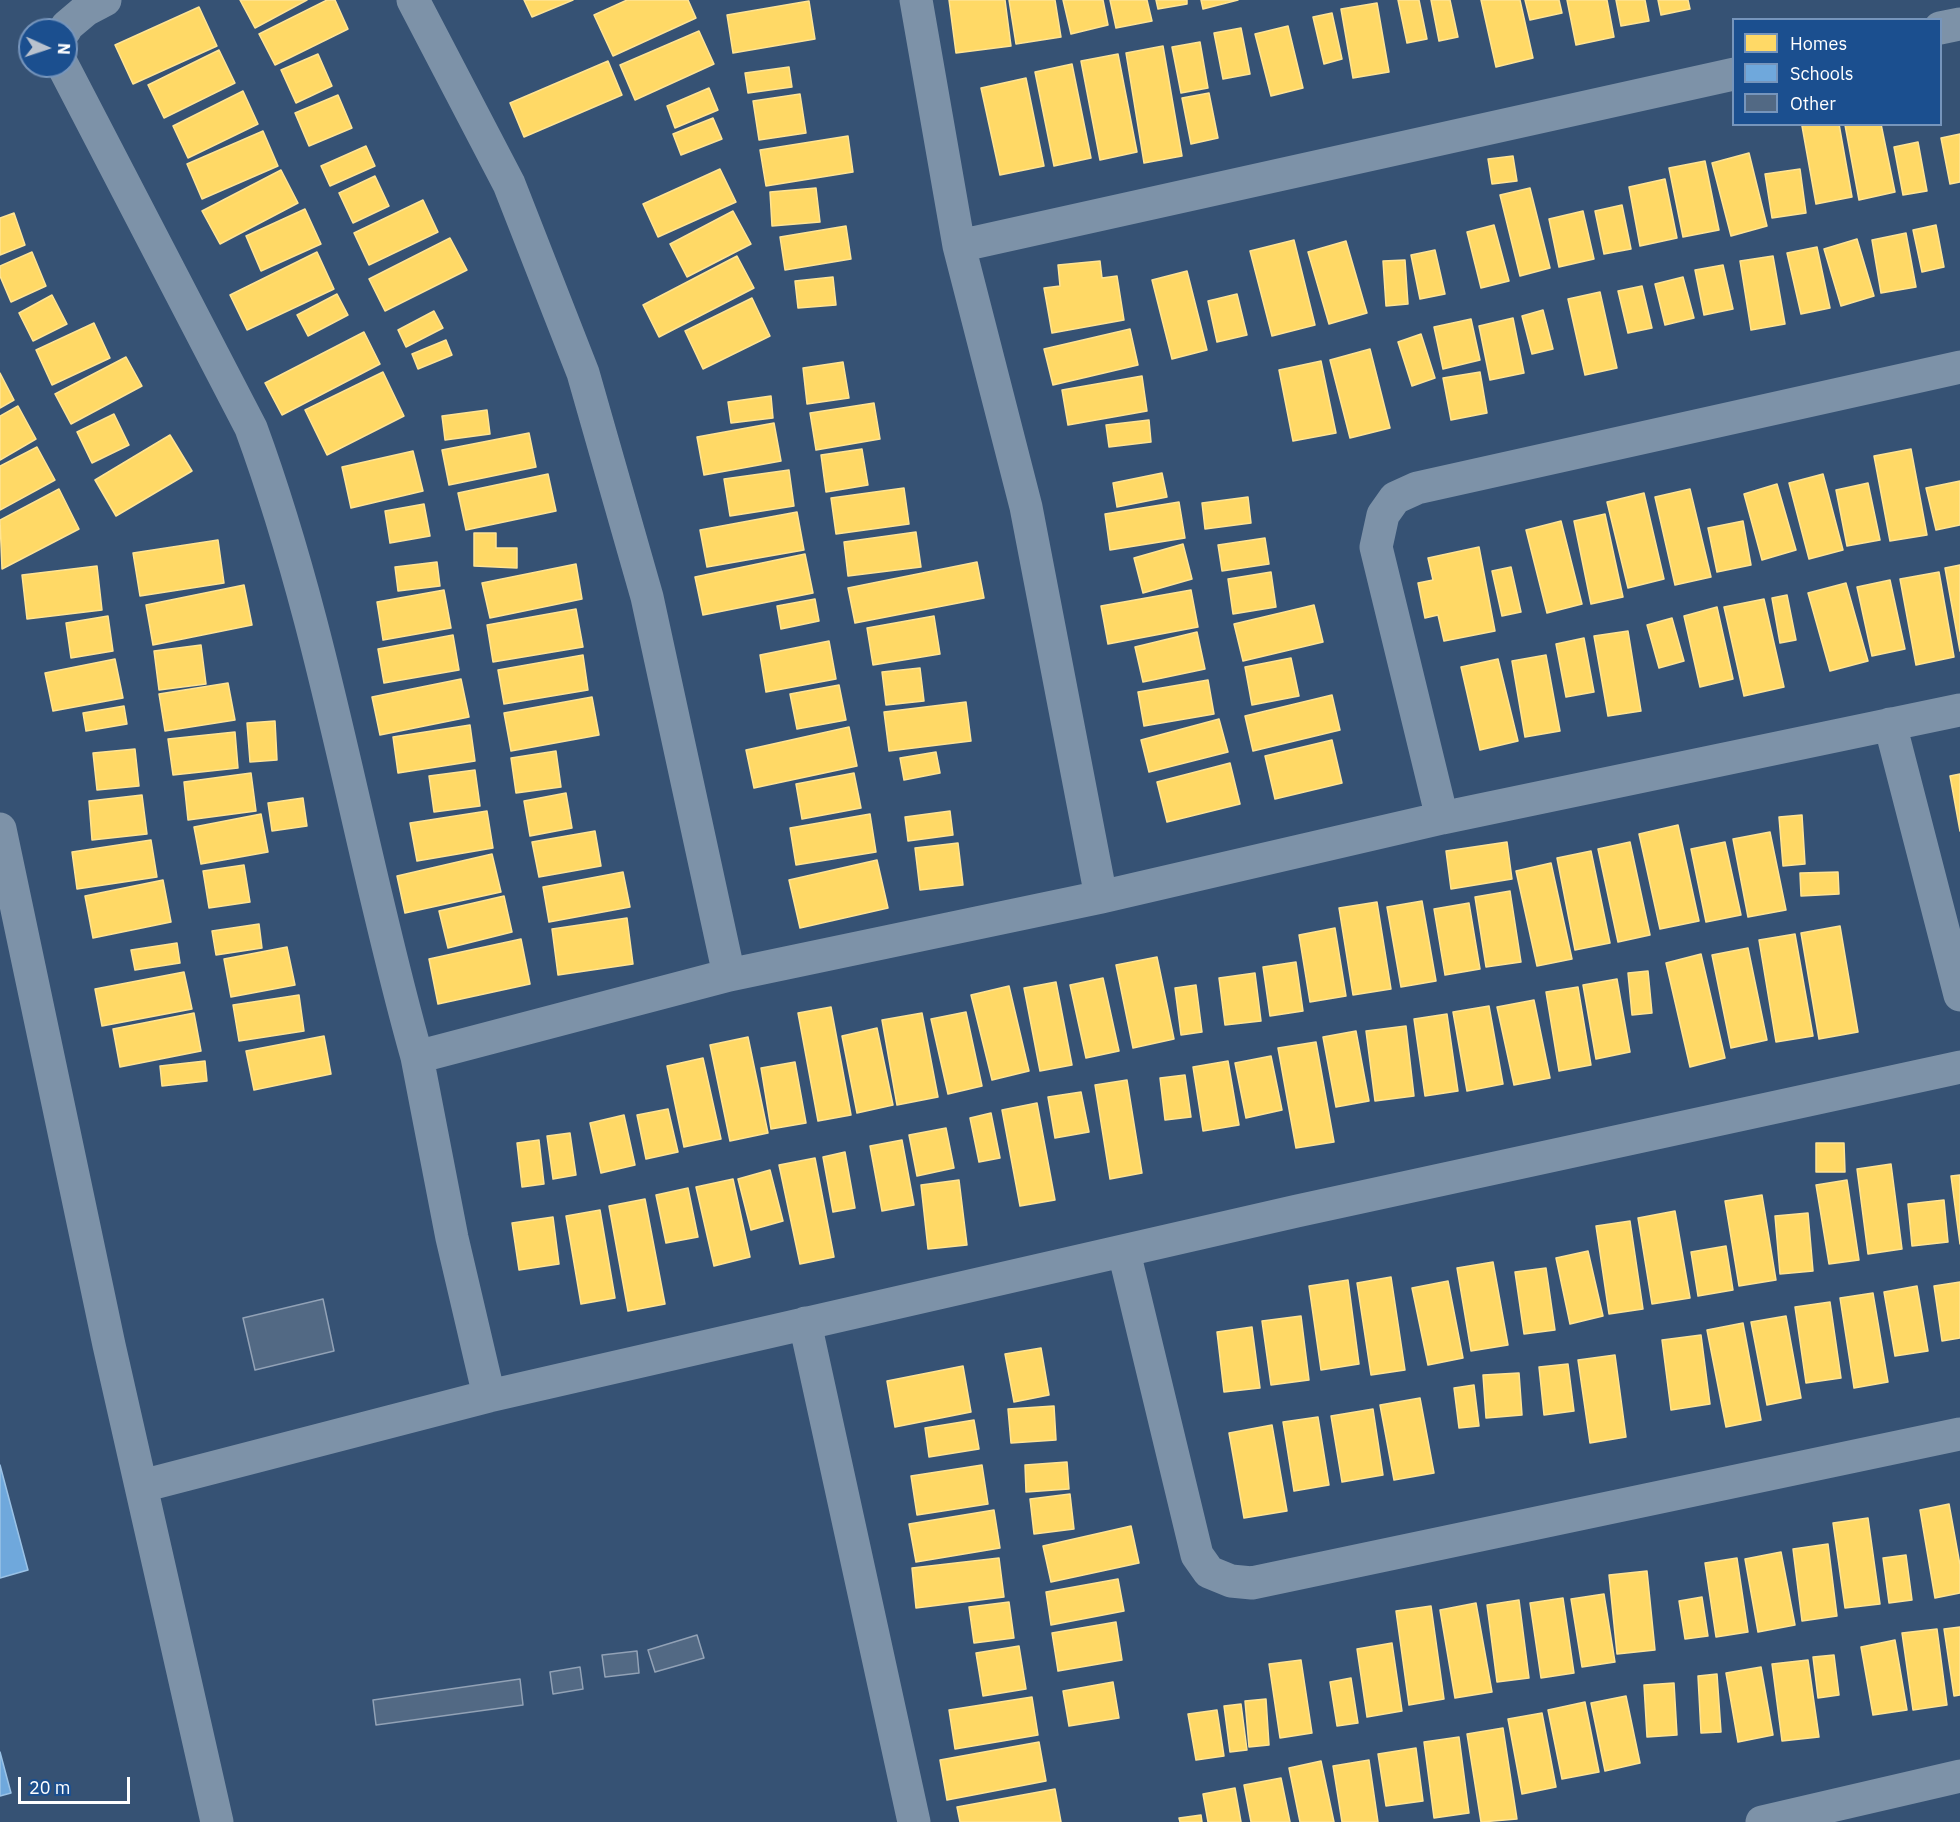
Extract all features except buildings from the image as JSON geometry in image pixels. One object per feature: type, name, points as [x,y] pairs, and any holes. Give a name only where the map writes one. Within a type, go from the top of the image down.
[{"type":"street","points":[[76,18],[105,0]]},
{"type":"street","points":[[413,0],[509,184],[583,373],[647,597],[729,975]]},
{"type":"street","points":[[916,0],[959,246],[1026,507],[1101,897]]},
{"type":"street","points":[[1942,28],[1960,24]]},
{"type":"street","points":[[959,246],[1732,74]]},
{"type":"street","points":[[69,78],[250,429],[274,492],[315,637],[392,967],[417,1057],[452,1238],[489,1396]]},
{"type":"street","points":[[1442,818],[1376,547],[1383,515],[1395,498],[1417,488],[1960,367]]},
{"type":"street","points":[[417,1057],[729,975],[1101,897],[1442,818],[1960,710]]},
{"type":"street","points":[[1890,724],[1960,995]]},
{"type":"street","points":[[0,829],[107,1333],[217,1822]]},
{"type":"street","points":[[142,1486],[489,1396],[805,1323],[1297,1211],[1960,1067]]},
{"type":"street","points":[[1124,1252],[1197,1555],[1209,1572],[1231,1581],[1252,1583],[1960,1434]]},
{"type":"street","points":[[805,1323],[914,1822]]},
{"type":"street","points":[[1762,1822],[1960,1776]]}]
